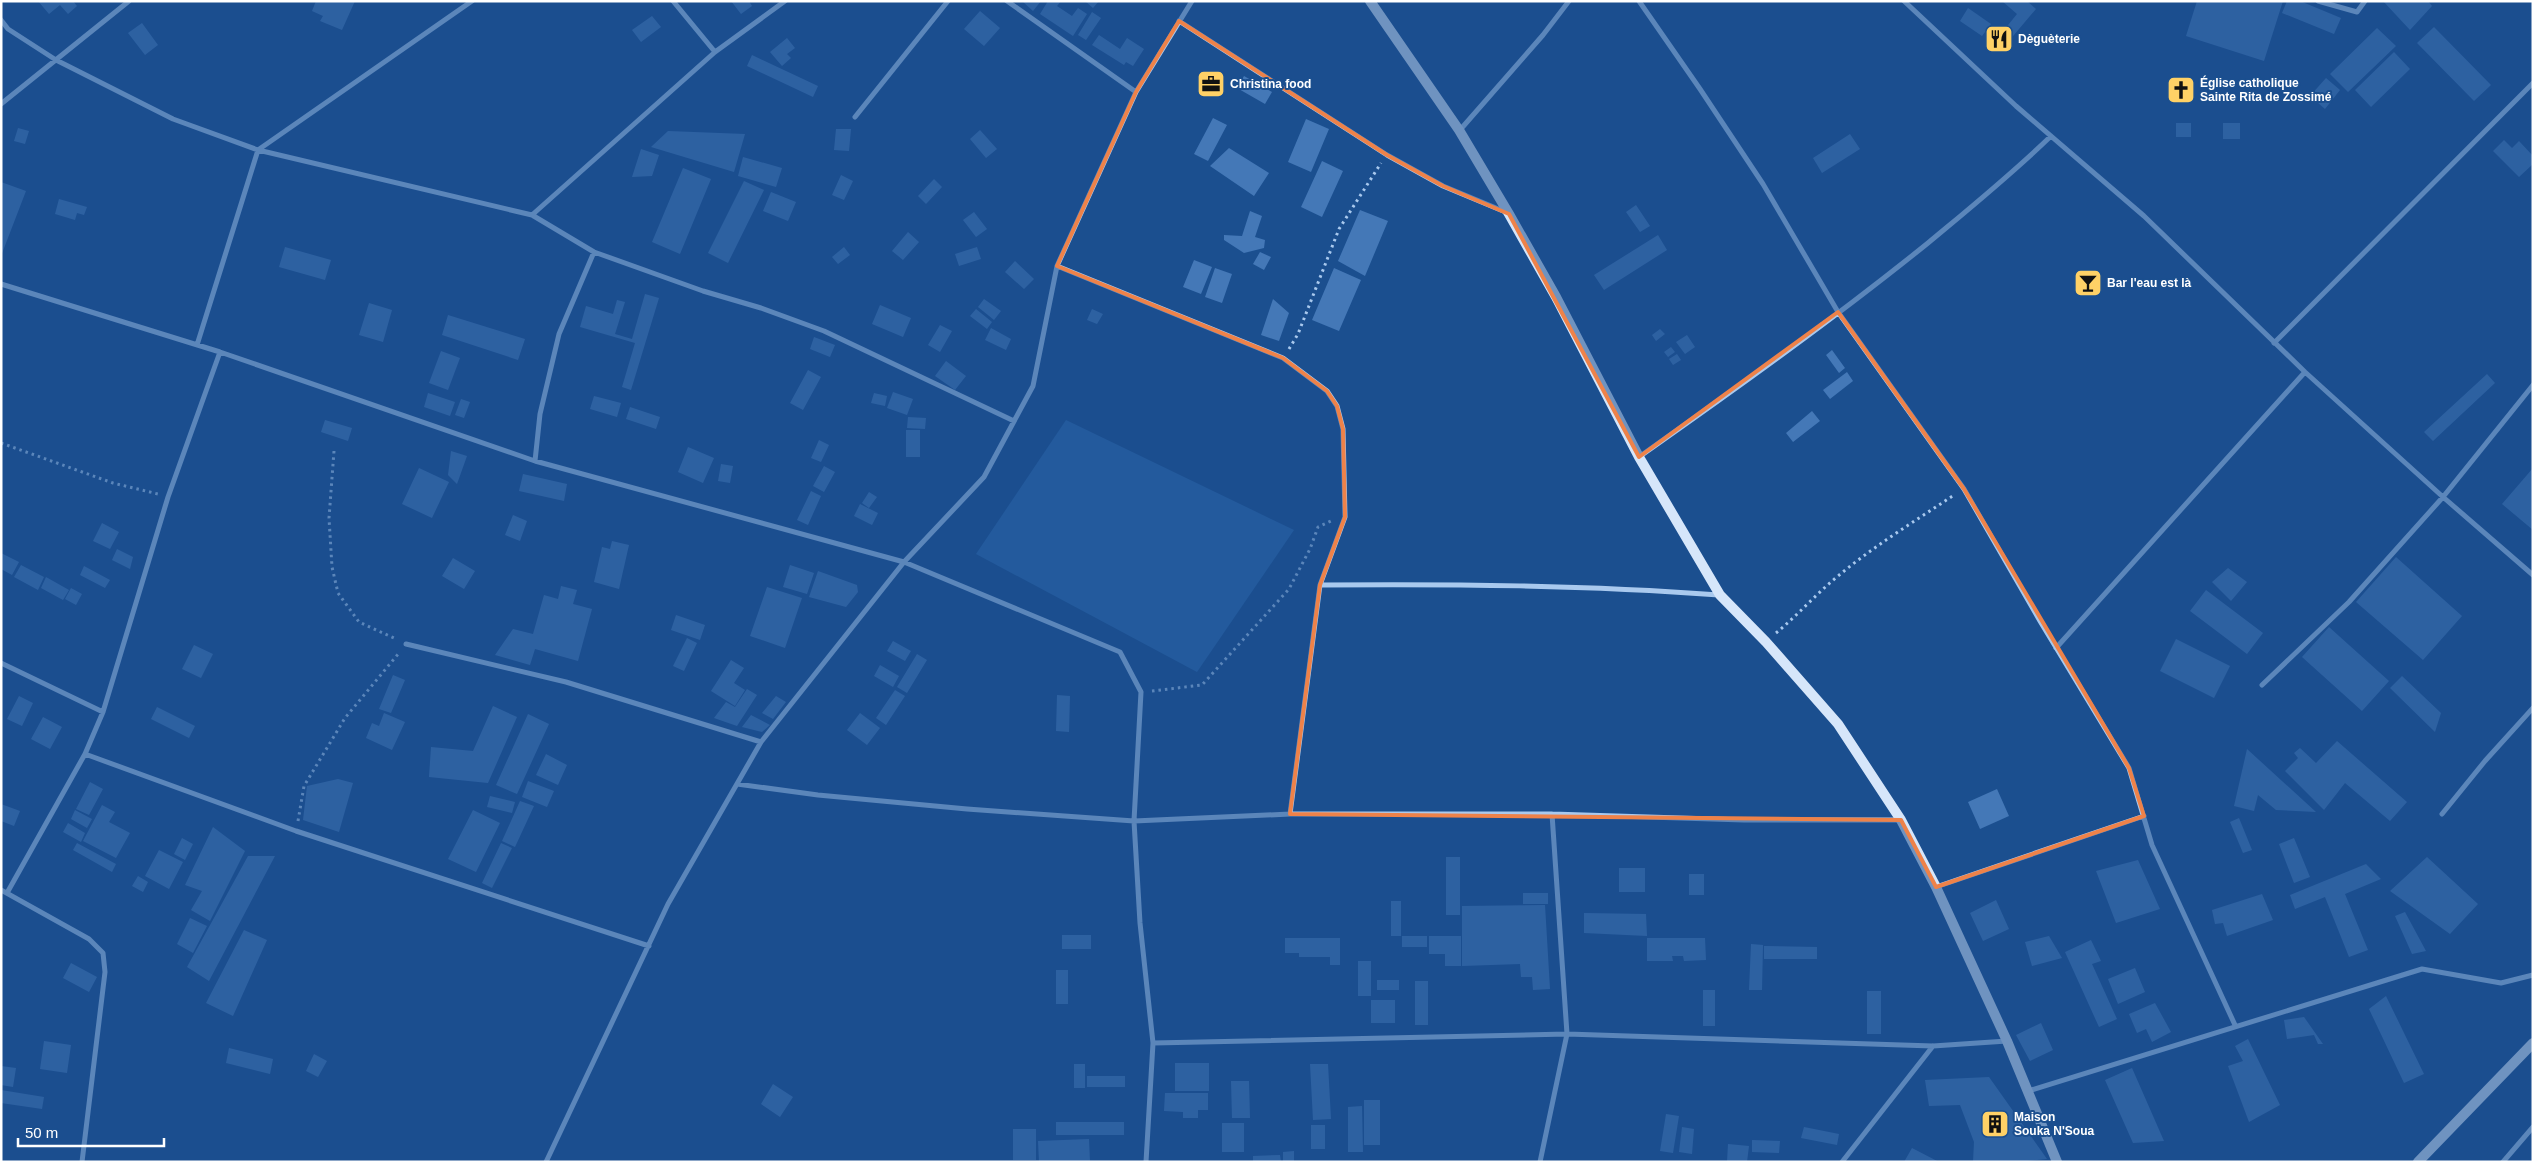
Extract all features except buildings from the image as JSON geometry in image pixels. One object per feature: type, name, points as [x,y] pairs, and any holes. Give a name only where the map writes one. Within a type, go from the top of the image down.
[{"type":"street","points":[[1,104],[129,1]]},
{"type":"street","points":[[197,345],[258,150],[472,1]]},
{"type":"street","points":[[673,1],[715,52]]},
{"type":"street","points":[[532,215],[715,52],[785,1]]},
{"type":"street","points":[[855,117],[948,1]]},
{"type":"street","points":[[1007,1],[1136,92]]},
{"type":"street","points":[[546,1162],[668,904],[761,742],[904,562],[984,477],[1033,386],[1057,266],[1136,92],[1192,1]]},
{"type":"street","points":[[1370,1],[1459,130],[1509,214],[1556,297],[1639,457],[1720,595],[1766,642],[1838,724],[1901,820],[1936,887],[2008,1041],[2056,1162]]},
{"type":"street","points":[[1459,130],[1544,35],[1569,1]]},
{"type":"street","points":[[1639,1],[1758,176],[1838,312],[1964,489],[2056,648],[2130,768],[2160,865],[2235,1025]]},
{"type":"street","points":[[1904,1],[2051,136],[2144,216],[2305,372],[2443,497],[2533,575]]},
{"type":"street","points":[[2318,1],[2357,12],[2365,1]]},
{"type":"street","points":[[1,20],[8,28],[56,60],[173,118],[258,150],[532,215],[594,252],[681,284],[761,308],[824,332],[1014,421]]},
{"type":"street","points":[[1179,21],[1387,155],[1443,186],[1509,214]]},
{"type":"street","points":[[2274,343],[2533,83]]},
{"type":"street","points":[[1639,457],[1743,384],[1838,312],[1960,216],[2026,160],[2051,136]]},
{"type":"street","points":[[535,461],[540,414],[559,334],[594,252]]},
{"type":"street","points":[[1057,266],[1283,358],[1326,392],[1337,406],[1343,429],[1345,517],[1320,585],[1290,814]]},
{"type":"street","points":[[1,284],[220,352],[535,461],[904,562],[1120,652],[1141,692],[1134,821],[1140,924],[1153,1043],[1146,1162]]},
{"type":"street","points":[[82,1162],[105,972],[102,953],[89,939],[4,891],[86,754],[102,712],[168,497],[220,352]]},
{"type":"street","points":[[2056,648],[2305,372]]},
{"type":"street","points":[[2262,685],[2349,602],[2443,497],[2533,385]]},
{"type":"street","points":[[1320,585],[1483,584],[1626,588],[1720,595]]},
{"type":"street","points":[[406,644],[566,682],[761,742]]},
{"type":"street","points":[[1,662],[102,712]]},
{"type":"street","points":[[2442,814],[2485,761],[2533,708]]},
{"type":"street","points":[[86,754],[296,831],[648,946]]},
{"type":"street","points":[[737,784],[818,795],[957,808],[1134,821],[1290,814],[1552,814],[1744,820],[1901,820]]},
{"type":"street","points":[[1540,1162],[1567,1034],[1552,814]]},
{"type":"street","points":[[1936,887],[2144,816]]},
{"type":"street","points":[[2028,1091],[2235,1025],[2422,969],[2501,982],[2533,976]]},
{"type":"street","points":[[1153,1043],[1567,1034],[1932,1046],[2008,1041]]},
{"type":"street","points":[[2418,1162],[2533,1043]]},
{"type":"street","points":[[1842,1162],[1932,1046]]},
{"type":"street","points":[[2503,1162],[2533,1127]]},
{"type":"path","points":[[1283,358],[1298,334],[1339,228],[1387,155]]},
{"type":"path","points":[[1,443],[113,483],[168,497]]},
{"type":"path","points":[[296,831],[304,786],[345,718],[406,644],[359,622],[338,593],[332,567],[329,518],[334,452]]},
{"type":"path","points":[[1766,642],[1800,614],[1836,577],[1868,552],[1964,489]]},
{"type":"path","points":[[1141,692],[1202,685],[1289,589],[1310,549],[1318,527],[1325,522],[1345,517]]},
{"type":"highlighted area","points":[[1179,21],[1387,155],[1443,186],[1509,214],[1639,457],[1838,312],[1964,489],[2129,768],[2144,816],[1936,887],[1901,820],[1290,814],[1320,585],[1345,517],[1343,429],[1337,406],[1327,391],[1283,358],[1057,266],[1136,92]]},
{"type":"shaded area","points":[[1066,420],[1294,530],[1197,672],[976,554]]},
{"type":"place","name":"Dèguèterie","points":[[1999,39]]},
{"type":"place","name":"Christina food","points":[[1211,84]]},
{"type":"place","name":"Église catholique Sainte Rita de Zossimé","points":[[2181,90]]},
{"type":"place","name":"Bar l'eau est là","points":[[2088,283]]},
{"type":"place","name":"Maison Souka N'Soua","points":[[1995,1124]]}]
